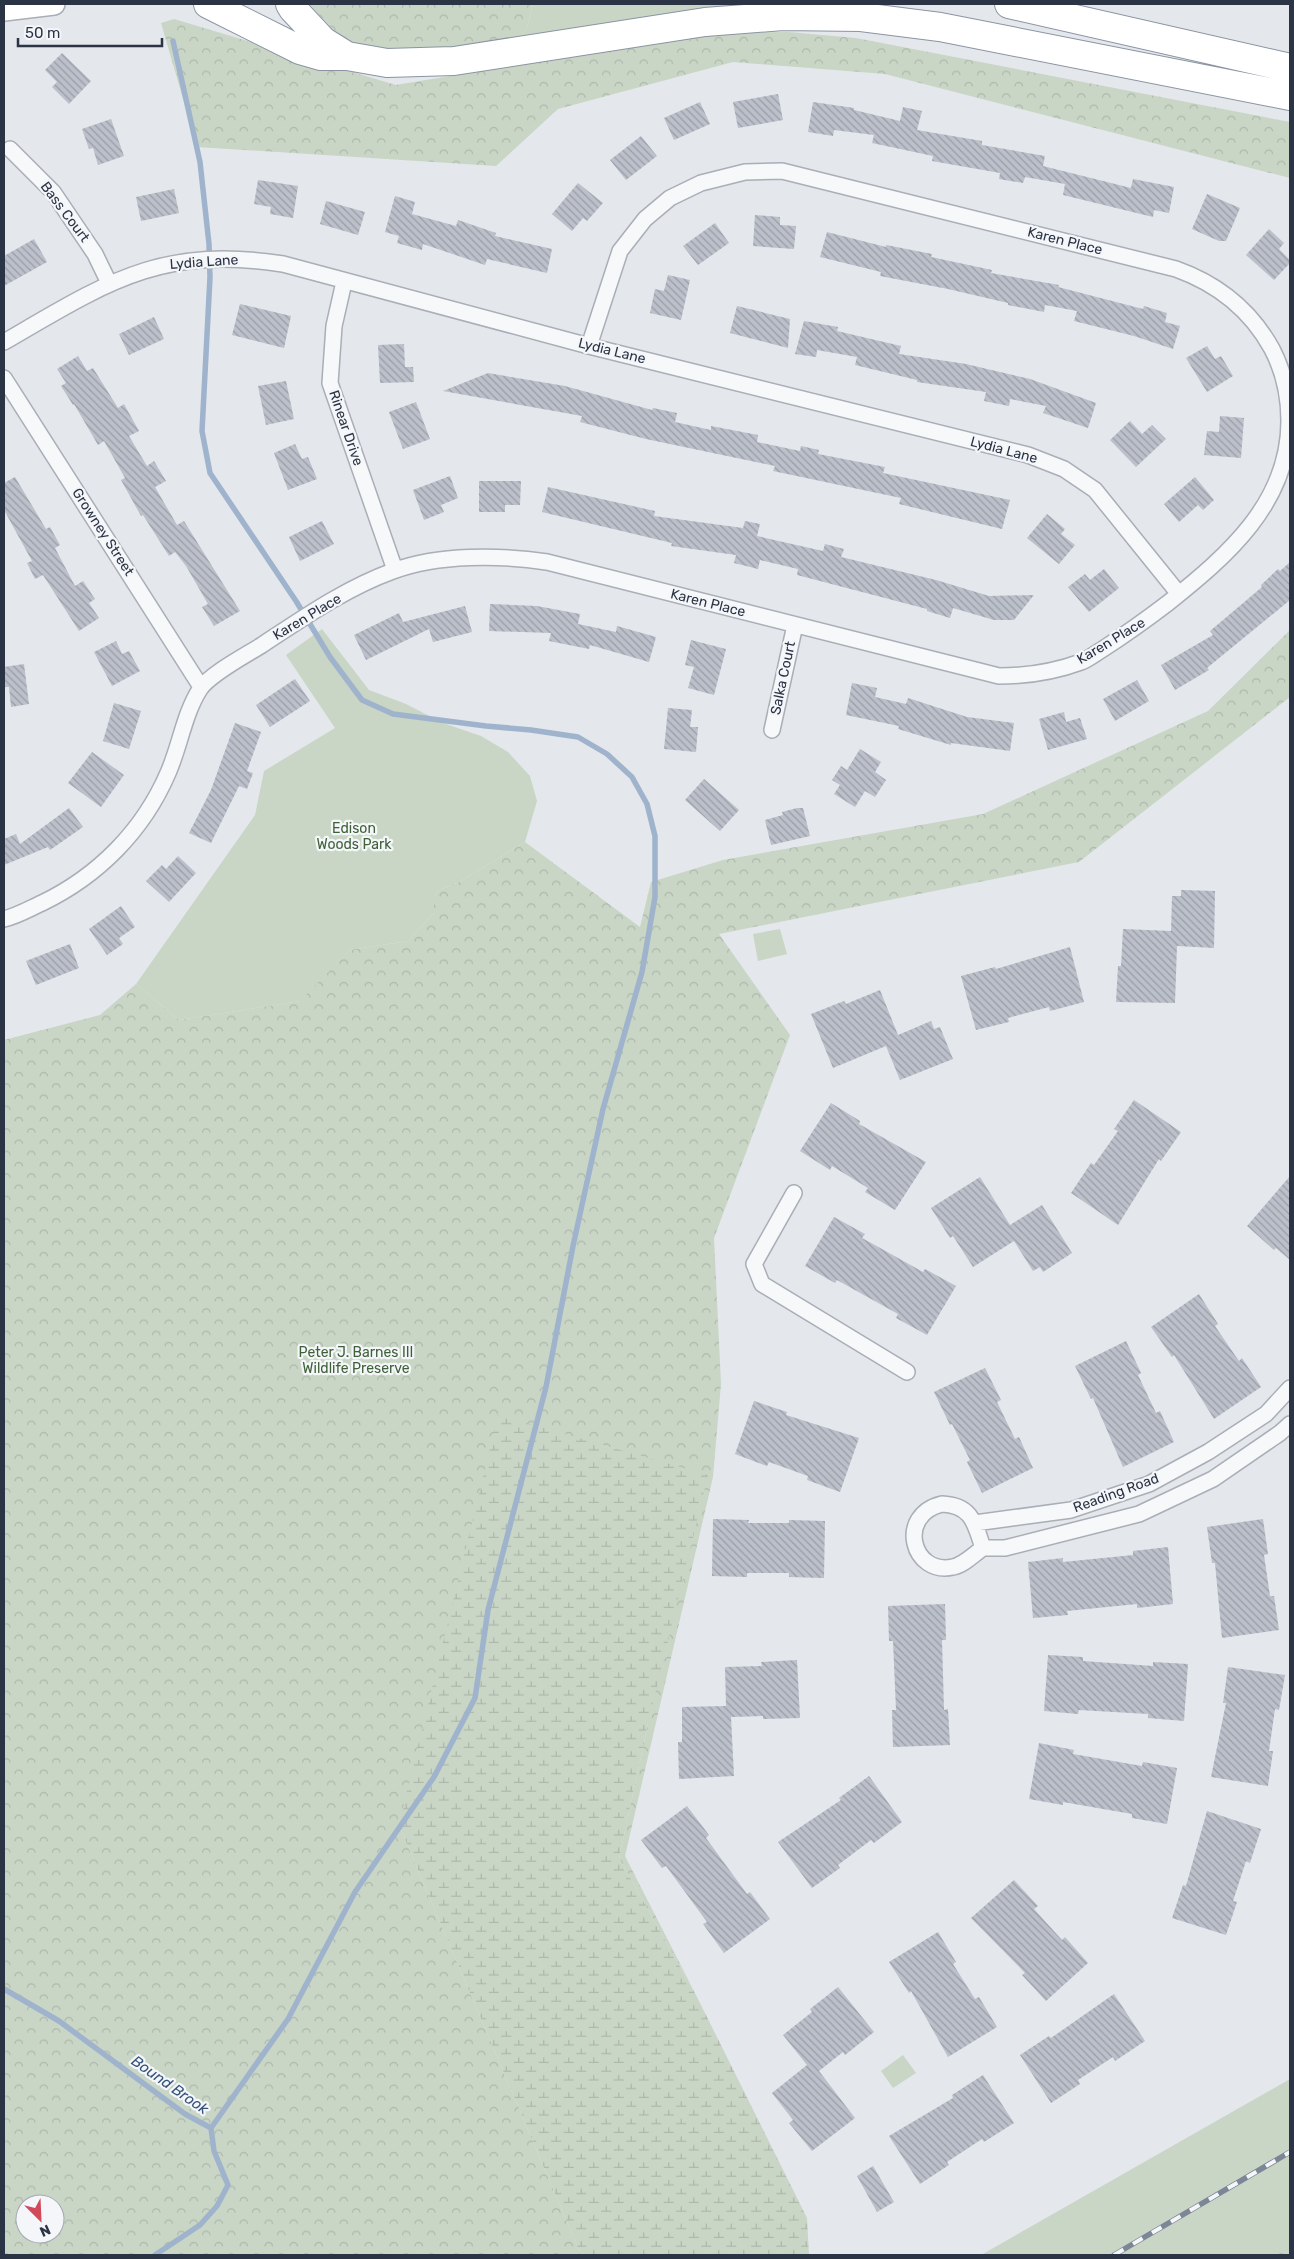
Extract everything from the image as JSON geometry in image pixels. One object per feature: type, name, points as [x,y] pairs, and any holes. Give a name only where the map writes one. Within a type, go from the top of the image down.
[{"type":"highway","points":[[208,4],[300,50],[321,56],[346,56],[387,64],[454,61],[705,22],[783,16],[861,17],[940,27],[1290,96]]},
{"type":"highway","points":[[290,4],[318,36],[346,56]]},
{"type":"highway","points":[[1009,4],[1290,68]]},
{"type":"main road","points":[[4,10],[54,4]]},
{"type":"street","name":"Bass Court","points":[[10,149],[53,192],[95,254],[109,283]]},
{"type":"street","name":"Karen Place","points":[[4,919],[14,917],[68,891],[93,874],[130,835],[153,803],[168,774],[188,715],[201,687],[220,672],[299,620],[360,586],[395,570],[439,561],[486,557],[547,562],[999,676],[1023,676],[1048,672],[1082,662],[1137,628],[1233,547],[1265,507],[1276,486],[1285,463],[1289,437],[1284,355],[1264,335],[1248,314],[1219,288],[1198,277],[1176,269],[782,171],[745,172],[701,183],[670,198],[645,219],[620,251],[589,346]]},
{"type":"street","name":"Lydia Lane","points":[[4,342],[109,283],[160,265],[186,260],[221,258],[252,259],[283,264],[344,282],[589,346],[1028,455],[1064,469],[1095,490],[1179,594]]},
{"type":"street","name":"Rinear Drive","points":[[344,282],[334,326],[330,383],[395,570]]},
{"type":"street","name":"Growney Street","points":[[4,378],[201,687]]},
{"type":"street","name":"Salka Court","points":[[772,730],[795,625]]},
{"type":"street","points":[[794,1193],[754,1264],[762,1284],[907,1372]]},
{"type":"street","name":"Reading Road","points":[[975,1523],[1071,1510],[1149,1484],[1208,1452],[1266,1414],[1290,1388]]},
{"type":"street","name":"Reading Road","points":[[983,1548],[1005,1548],[1139,1514],[1213,1478],[1280,1433],[1290,1424]]},
{"type":"street","points":[[936,1505],[956,1505],[967,1512],[975,1523],[983,1548],[959,1565],[942,1568],[932,1565],[922,1557],[913,1537],[918,1520],[927,1510],[936,1505]]},
{"type":"green space","points":[[309,4],[533,4],[527,28],[515,43],[417,55],[345,42]]},
{"type":"green space","points":[[533,4],[802,4],[683,11],[515,43],[527,28]]},
{"type":"green space","points":[[174,19],[396,85],[708,33],[789,32],[856,38],[1290,122],[1290,178],[885,74],[733,62],[558,109],[496,166],[197,147],[161,23]]},
{"type":"green space","name":"Edison Woods Park","points":[[322,629],[369,690],[406,704],[443,723],[481,736],[508,752],[530,776],[537,801],[525,842],[461,881],[439,890],[434,896],[434,913],[408,941],[350,950],[301,1001],[179,1020],[136,984],[255,815],[264,771],[335,728],[286,655]]},
{"type":"green space","name":"Peter J. Barnes III Wildlife Preserve","points":[[1290,630],[1290,697],[1079,862],[719,934],[790,1035],[714,1238],[721,1384],[713,1477],[625,1856],[697,1997],[619,1858],[648,1724],[399,1825],[581,2255],[4,2255],[4,1040],[100,1015],[136,984],[179,1020],[300,1001],[350,950],[408,941],[434,913],[434,896],[439,890],[461,881],[525,842],[640,927],[651,882],[723,860],[983,814],[1208,711]]},
{"type":"green space","points":[[780,929],[787,954],[758,961],[753,934]]},
{"type":"green space","points":[[498,1415],[708,1475],[648,1724],[619,1858],[697,1997],[807,2218],[809,2255],[581,2255],[399,1825]]},
{"type":"green space","points":[[903,2055],[916,2073],[893,2088],[881,2071]]},
{"type":"green space","points":[[1290,2079],[1290,2255],[981,2255]]},
{"type":"green space","points":[[1290,2243],[1290,2255],[1270,2255]]},
{"type":"building","points":[[62,53],[91,81],[69,104],[52,87],[57,82],[45,70]]},
{"type":"building","points":[[778,94],[783,120],[738,128],[733,102]]},
{"type":"building","points":[[700,102],[710,124],[674,140],[664,118]]},
{"type":"building","points":[[813,102],[854,108],[854,110],[900,121],[903,107],[922,111],[917,130],[982,141],[982,145],[1045,156],[1043,166],[1131,188],[1133,179],[1174,187],[1169,213],[1154,210],[1153,217],[1063,195],[1065,184],[1025,177],[1023,183],[999,179],[1000,173],[932,161],[933,156],[872,143],[874,135],[834,130],[833,136],[808,132]]},
{"type":"building","points":[[111,119],[124,156],[98,165],[93,148],[89,149],[82,129]]},
{"type":"building","points":[[641,136],[657,156],[626,180],[610,160]]},
{"type":"building","points":[[258,180],[298,186],[293,218],[270,214],[271,207],[254,204]]},
{"type":"building","points":[[578,183],[603,203],[587,221],[583,218],[572,231],[552,214]]},
{"type":"building","points":[[174,189],[179,213],[141,221],[136,197]]},
{"type":"building","points":[[1207,194],[1240,208],[1226,241],[1219,241],[1192,229]]},
{"type":"building","points":[[395,196],[415,202],[412,214],[456,226],[458,220],[496,233],[495,236],[552,249],[547,273],[487,259],[485,265],[423,244],[422,250],[397,243],[399,236],[385,232]]},
{"type":"building","points":[[326,201],[365,212],[358,235],[320,224]]},
{"type":"building","points":[[755,215],[780,217],[780,225],[796,226],[794,249],[753,246]]},
{"type":"building","points":[[715,223],[729,243],[698,265],[683,246]]},
{"type":"building","points":[[1269,229],[1284,243],[1279,249],[1290,260],[1290,263],[1274,280],[1246,255]]},
{"type":"building","points":[[827,232],[886,247],[886,245],[932,254],[931,257],[992,270],[991,273],[1059,285],[1058,287],[1143,309],[1144,306],[1167,313],[1165,322],[1180,326],[1173,349],[1134,336],[1074,321],[1077,311],[1045,305],[1044,312],[1008,305],[1008,303],[948,289],[880,276],[881,272],[820,257]]},
{"type":"building","points":[[34,239],[47,262],[4,286],[4,256]]},
{"type":"building","points":[[668,275],[690,280],[681,320],[650,313],[655,289],[664,291]]},
{"type":"building","points":[[240,304],[291,316],[284,348],[232,335]]},
{"type":"building","points":[[737,306],[790,319],[788,348],[730,333]]},
{"type":"building","points":[[154,317],[164,339],[129,355],[119,334]]},
{"type":"building","points":[[804,321],[838,327],[837,331],[901,346],[899,354],[966,364],[1030,379],[1096,403],[1088,428],[1043,413],[1046,406],[1010,399],[1009,406],[984,401],[986,392],[917,382],[917,380],[855,365],[857,357],[817,350],[816,357],[795,354]]},
{"type":"building","points":[[404,344],[405,367],[413,367],[414,382],[380,383],[378,345]]},
{"type":"building","points":[[1207,346],[1215,359],[1221,356],[1233,376],[1207,392],[1186,358]]},
{"type":"building","points":[[78,356],[87,371],[93,368],[118,408],[124,404],[139,431],[129,436],[147,466],[154,461],[166,481],[155,487],[177,525],[184,521],[240,611],[214,626],[202,607],[208,604],[186,566],[175,552],[169,556],[143,515],[141,516],[121,480],[125,478],[104,441],[98,445],[61,386],[66,383],[57,369]]},
{"type":"building","points":[[488,373],[565,386],[652,410],[653,408],[677,413],[675,422],[711,430],[711,426],[758,435],[757,442],[800,451],[801,446],[819,450],[818,454],[885,467],[883,473],[1010,500],[1002,529],[899,504],[901,498],[773,471],[775,466],[646,439],[580,422],[582,416],[443,391]]},
{"type":"building","points":[[286,381],[294,419],[266,425],[258,386]]},
{"type":"building","points":[[416,402],[430,439],[403,449],[389,412]]},
{"type":"building","points":[[1220,416],[1244,418],[1241,458],[1204,455],[1207,431],[1219,432]]},
{"type":"building","points":[[1130,421],[1142,434],[1152,425],[1166,439],[1136,467],[1110,440]]},
{"type":"building","points":[[295,444],[302,459],[308,457],[317,479],[288,490],[274,453]]},
{"type":"building","points":[[450,476],[458,498],[441,505],[444,512],[424,520],[413,490]]},
{"type":"building","points":[[15,477],[46,529],[50,527],[60,545],[55,548],[75,586],[83,581],[95,599],[89,603],[99,618],[79,631],[43,575],[35,579],[27,563],[32,561],[4,510],[4,483]]},
{"type":"building","points":[[1195,477],[1214,500],[1203,510],[1198,505],[1179,522],[1164,504]]},
{"type":"building","points":[[479,481],[521,481],[520,505],[505,505],[505,512],[479,512]]},
{"type":"building","points":[[548,487],[655,511],[654,516],[743,528],[745,521],[760,524],[757,536],[823,551],[825,544],[844,549],[841,557],[936,580],[989,596],[1034,595],[1014,620],[994,620],[953,608],[950,618],[927,611],[927,609],[797,575],[798,569],[760,560],[758,569],[734,563],[736,555],[671,546],[672,543],[542,512]]},
{"type":"building","points":[[1047,514],[1065,529],[1061,534],[1075,545],[1059,564],[1027,538]]},
{"type":"building","points":[[322,521],[334,544],[300,561],[289,537]]},
{"type":"building","points":[[1290,562],[1290,600],[1207,668],[1209,670],[1175,690],[1161,665],[1213,635],[1210,631],[1262,587],[1261,585],[1278,569],[1280,571]]},
{"type":"building","points":[[1104,569],[1119,588],[1089,612],[1068,587],[1085,574],[1090,580]]},
{"type":"building","points":[[490,604],[537,606],[580,614],[578,624],[616,632],[617,626],[656,637],[649,662],[590,645],[589,649],[549,641],[551,633],[489,631]]},
{"type":"building","points":[[465,606],[472,632],[433,642],[429,629],[366,660],[354,635],[399,613],[403,622]]},
{"type":"building","points":[[691,640],[726,649],[714,695],[688,688],[694,667],[685,665]]},
{"type":"building","points":[[116,641],[122,654],[129,651],[140,671],[112,686],[94,652]]},
{"type":"building","points":[[24,664],[29,704],[11,707],[9,687],[4,687],[4,667]]},
{"type":"building","points":[[295,679],[310,701],[270,727],[256,705]]},
{"type":"building","points":[[1137,680],[1149,701],[1115,721],[1103,699]]},
{"type":"building","points":[[852,683],[877,688],[875,697],[906,704],[908,698],[967,717],[1014,723],[1010,751],[951,743],[951,745],[898,729],[899,726],[846,715]]},
{"type":"building","points":[[114,703],[141,711],[129,749],[103,741]]},
{"type":"building","points":[[668,708],[692,710],[690,727],[698,727],[696,752],[664,749]]},
{"type":"building","points":[[1064,712],[1066,722],[1080,718],[1087,739],[1048,750],[1039,719]]},
{"type":"building","points":[[235,723],[261,732],[247,771],[253,773],[247,789],[239,786],[211,843],[189,833],[211,790]]},
{"type":"building","points":[[860,749],[881,762],[875,772],[886,780],[875,797],[865,791],[855,807],[834,794],[840,785],[832,780],[841,766],[847,770]]},
{"type":"building","points":[[92,752],[124,775],[101,807],[68,783]]},
{"type":"building","points":[[704,779],[739,810],[720,831],[685,800]]},
{"type":"building","points":[[69,808],[83,827],[50,850],[48,847],[4,865],[4,839],[16,834],[20,844]]},
{"type":"building","points":[[803,808],[810,836],[771,845],[765,820],[783,815],[782,812]]},
{"type":"building","points":[[178,856],[196,873],[169,902],[146,881],[162,865],[166,869]]},
{"type":"building","points":[[1181,890],[1215,891],[1214,948],[1177,946],[1175,1003],[1116,1002],[1118,966],[1121,966],[1123,929],[1171,931],[1172,896],[1181,896]]},
{"type":"building","points":[[121,906],[135,927],[119,938],[123,944],[107,955],[89,929]]},
{"type":"building","points":[[70,944],[79,968],[36,985],[26,961]]},
{"type":"building","points":[[1070,947],[1084,1002],[1050,1011],[1049,1007],[1008,1018],[1009,1022],[976,1030],[961,976],[995,967],[996,969]]},
{"type":"building","points":[[880,990],[898,1035],[931,1021],[934,1029],[940,1027],[953,1059],[900,1080],[886,1046],[833,1068],[811,1014],[844,1001],[846,1004]]},
{"type":"building","points":[[1134,1100],[1181,1132],[1161,1161],[1159,1159],[1118,1225],[1071,1193],[1091,1163],[1094,1165],[1118,1131],[1114,1129]]},
{"type":"building","points":[[831,1103],[860,1121],[859,1124],[926,1162],[895,1210],[865,1192],[868,1188],[832,1166],[830,1170],[800,1151]]},
{"type":"building","points":[[1290,1176],[1290,1260],[1276,1248],[1274,1250],[1247,1226]]},
{"type":"building","points":[[980,1177],[1010,1225],[1042,1205],[1072,1253],[1043,1272],[1040,1267],[1033,1271],[1014,1241],[973,1267],[953,1236],[950,1238],[931,1208]]},
{"type":"building","points":[[834,1217],[865,1234],[862,1238],[923,1272],[925,1269],[956,1286],[927,1335],[896,1318],[898,1314],[837,1280],[835,1283],[805,1266]]},
{"type":"building","points":[[1199,1294],[1218,1324],[1215,1326],[1239,1361],[1242,1358],[1261,1387],[1214,1419],[1174,1355],[1172,1357],[1151,1327]]},
{"type":"building","points":[[1126,1341],[1141,1373],[1138,1375],[1156,1413],[1160,1411],[1174,1442],[1123,1467],[1093,1398],[1091,1399],[1075,1366]]},
{"type":"building","points":[[985,1368],[1001,1400],[997,1402],[1015,1439],[1019,1437],[1033,1468],[982,1493],[967,1462],[970,1460],[934,1392]]},
{"type":"building","points":[[754,1401],[787,1412],[786,1415],[859,1438],[840,1492],[807,1480],[808,1476],[769,1462],[767,1466],[735,1454]]},
{"type":"building","points":[[713,1519],[749,1520],[748,1523],[789,1523],[789,1520],[825,1521],[824,1578],[789,1577],[789,1573],[747,1573],[747,1577],[712,1576]]},
{"type":"building","points":[[1263,1519],[1268,1554],[1264,1555],[1270,1596],[1274,1596],[1279,1630],[1222,1638],[1215,1563],[1212,1563],[1207,1527]]},
{"type":"building","points":[[1168,1547],[1173,1604],[1137,1608],[1137,1604],[1067,1611],[1068,1615],[1033,1618],[1028,1562],[1063,1558],[1063,1562],[1133,1555],[1133,1551]]},
{"type":"building","points":[[945,1604],[946,1640],[942,1640],[944,1710],[948,1709],[950,1745],[893,1747],[892,1710],[896,1710],[893,1641],[889,1641],[888,1606]]},
{"type":"building","points":[[1048,1655],[1083,1657],[1083,1661],[1153,1666],[1153,1662],[1188,1664],[1184,1721],[1148,1718],[1148,1714],[1079,1710],[1078,1714],[1044,1711]]},
{"type":"building","points":[[797,1660],[800,1718],[763,1719],[763,1716],[731,1717],[734,1776],[679,1779],[678,1742],[682,1742],[682,1707],[726,1706],[725,1667],[762,1666],[761,1662]]},
{"type":"building","points":[[1228,1667],[1285,1675],[1279,1710],[1275,1709],[1269,1751],[1273,1751],[1268,1786],[1211,1777],[1226,1703],[1223,1703]]},
{"type":"building","points":[[1039,1743],[1074,1750],[1073,1754],[1142,1766],[1143,1762],[1177,1768],[1167,1824],[1132,1818],[1132,1814],[1063,1802],[1063,1805],[1029,1799]]},
{"type":"building","points":[[869,1776],[902,1822],[874,1843],[871,1840],[838,1865],[840,1868],[812,1888],[778,1842],[841,1800],[839,1798]]},
{"type":"building","points":[[687,1806],[709,1835],[706,1838],[747,1894],[750,1892],[770,1919],[724,1953],[703,1924],[707,1922],[666,1866],[662,1868],[641,1840]]},
{"type":"building","points":[[1207,1811],[1261,1829],[1250,1863],[1246,1861],[1233,1901],[1237,1902],[1226,1935],[1172,1918],[1183,1885],[1186,1886]]},
{"type":"building","points":[[1014,1880],[1038,1906],[1034,1909],[1062,1940],[1065,1937],[1088,1963],[1046,2001],[1022,1975],[1025,1973],[971,1918]]},
{"type":"building","points":[[938,1932],[956,1962],[953,1964],[975,1999],[979,1997],[997,2027],[948,2057],[911,1991],[909,1993],[889,1962]]},
{"type":"building","points":[[838,1987],[874,2032],[845,2055],[843,2052],[819,2071],[855,2118],[812,2151],[789,2123],[793,2120],[772,2093],[807,2065],[783,2035],[812,2012],[810,2009]]},
{"type":"building","points":[[1114,1994],[1145,2041],[1115,2061],[1113,2057],[1078,2080],[1080,2084],[1051,2103],[1020,2055],[1049,2036],[1051,2038]]},
{"type":"building","points":[[983,2075],[1014,2123],[984,2142],[982,2139],[947,2162],[949,2165],[920,2184],[889,2136],[953,2098],[952,2095]]},
{"type":"building","points":[[873,2166],[894,2202],[877,2212],[857,2176]]},
{"type":"waterway","points":[[173,41],[200,162],[209,244],[210,277],[202,431],[210,473],[296,601],[330,657],[362,700],[393,714],[578,737],[607,754],[632,777],[647,804],[655,836],[655,897],[642,972],[603,1109],[573,1246],[546,1387],[488,1610],[475,1698],[434,1777],[355,1892],[288,2019],[211,2128]]},
{"type":"waterway","name":"Bound Brook","points":[[4,1989],[59,2021],[185,2114],[211,2128],[214,2151],[228,2185],[217,2206],[200,2225],[155,2255]]},
{"type":"railway","points":[[1114,2255],[1290,2152]]}]
